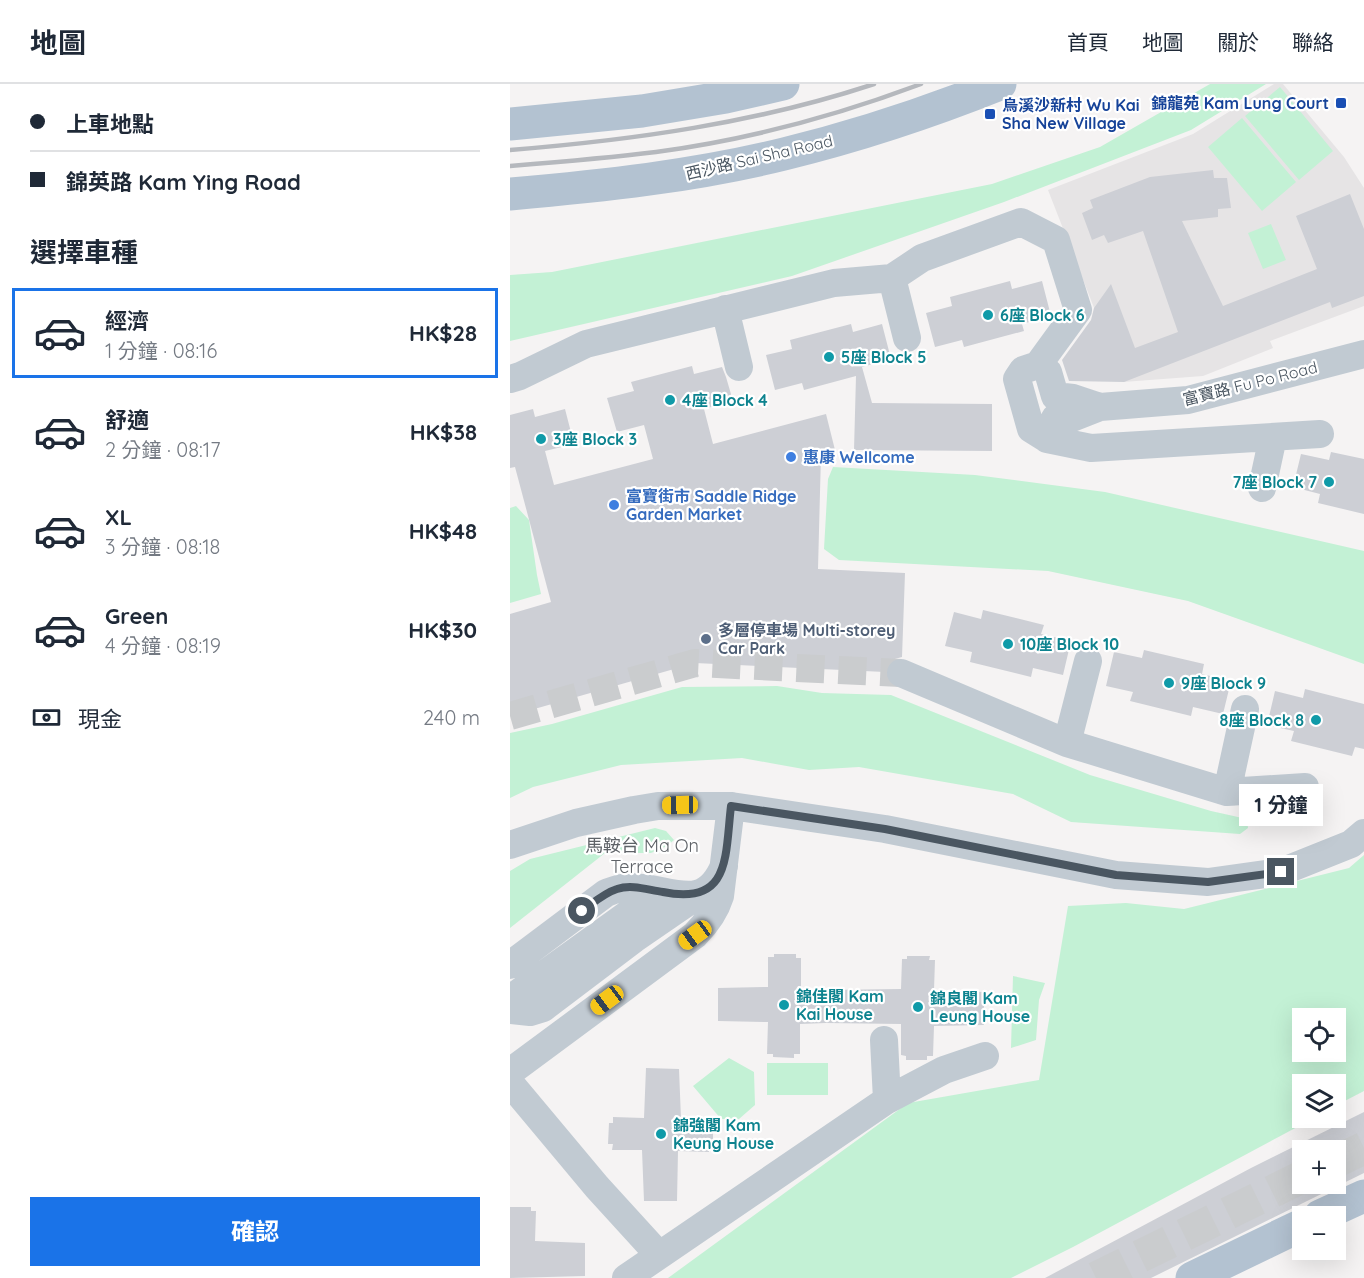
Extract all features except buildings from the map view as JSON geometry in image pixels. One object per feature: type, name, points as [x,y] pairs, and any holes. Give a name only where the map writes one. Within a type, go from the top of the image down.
[{"type":"main road","points":[[510,124],[642,111],[726,97],[783,84]]},
{"type":"main road","name":"西沙路 Sai Sha Road","points":[[510,194],[675,176],[783,155],[932,111],[1000,84]]},
{"type":"main road","points":[[1342,1206],[1364,1196]]},
{"type":"main road","points":[[1192,1278],[1292,1230]]},
{"type":"street","points":[[510,379],[586,344],[834,283],[892,278],[922,258],[1021,222],[1056,240],[1078,310],[1038,365],[1023,370],[1017,379],[1031,429],[1060,414]]},
{"type":"street","points":[[892,278],[907,338]]},
{"type":"street","points":[[725,309],[739,366]]},
{"type":"street","name":"富寶路 Fu Po Road","points":[[1060,414],[1100,407],[1188,400],[1364,354]]},
{"type":"street","points":[[1038,365],[1048,372],[1060,414],[1091,448],[1320,434]]},
{"type":"street","points":[[1262,489],[1273,437]]},
{"type":"street","points":[[1066,743],[1088,661]]},
{"type":"street","points":[[901,673],[1066,743],[1227,792],[1305,787]]},
{"type":"street","points":[[1227,792],[1245,710]]},
{"type":"street","points":[[510,845],[576,823],[634,810],[658,806],[731,806],[885,829],[1116,875],[1208,882],[1281,872],[1351,844],[1364,833]]},
{"type":"street","points":[[510,1072],[695,935],[708,922],[717,908],[725,864],[731,806]]},
{"type":"street","points":[[510,1010],[530,1012],[543,1008],[634,939],[711,887],[720,876],[725,864]]},
{"type":"street","points":[[510,965],[606,894],[618,889],[629,887],[688,896],[700,894]]},
{"type":"street","points":[[510,999],[632,911],[664,893]]},
{"type":"street","points":[[884,1040],[887,1100]]},
{"type":"street","points":[[626,1278],[887,1100],[944,1070],[985,1056]]},
{"type":"street","points":[[510,1083],[597,1187],[659,1255]]},
{"type":"shaded area","points":[[1274,84],[1283,84],[1344,157],[1364,188],[1364,306],[1270,341],[1273,348],[1203,376],[1123,382],[1048,190],[1193,134]]},
{"type":"green space","points":[[1210,84],[1266,84],[1191,130],[1004,202],[792,276],[510,341],[510,275],[552,272],[992,184],[1100,147]]},
{"type":"green space","points":[[1280,87],[1333,151],[1299,180],[1245,116]]},
{"type":"green space","points":[[1242,118],[1296,182],[1262,211],[1208,147]]},
{"type":"green space","points":[[1271,224],[1286,260],[1263,269],[1248,233]]},
{"type":"green space","points":[[833,467],[975,475],[1105,492],[1364,551],[1364,664],[1188,601],[1048,571],[839,560],[824,549],[828,479]]},
{"type":"green space","points":[[516,506],[529,520],[541,594],[510,603],[510,508]]},
{"type":"green space","points":[[777,686],[822,693],[891,695],[1090,775],[1211,811],[1247,819],[1248,828],[1240,834],[1071,822],[1013,794],[859,767],[809,770],[742,758],[621,765],[533,787],[510,798],[510,733],[552,724],[682,687]]},
{"type":"green space","points":[[655,828],[666,831],[674,840],[651,853],[605,853],[510,928],[510,871],[530,859]]},
{"type":"green space","points":[[1364,855],[1364,1091],[1346,1100],[1346,1074],[1292,1074],[1292,1128],[1295,1128],[1011,1278],[668,1278],[908,1103],[1039,1080],[1068,906],[1126,903],[1184,909],[1349,868]]},
{"type":"green space","points":[[1013,976],[1045,983],[1039,1000],[1036,1040],[1011,1048]]},
{"type":"green space","points":[[729,1058],[754,1072],[755,1105],[739,1119],[721,1119],[693,1086]]},
{"type":"green space","points":[[767,1063],[828,1063],[828,1095],[767,1095]]},
{"type":"tunnel","points":[[510,716],[695,663],[901,673]]},
{"type":"tunnel","points":[[1346,1157],[1364,1148]]},
{"type":"tunnel","points":[[1096,1278],[1292,1182]]},
{"type":"railway","points":[[510,150],[602,141],[694,128],[785,109],[874,84]]},
{"type":"railway","points":[[510,166],[656,152],[723,141],[790,126],[921,84]]},
{"type":"place","name":"錦龍苑 Kam Lung Court","points":[[1341,103]]},
{"type":"place","name":"烏溪沙新村 Wu Kai Sha New Village","points":[[990,114]]},
{"type":"place","name":"6座 Block 6","points":[[988,315]]},
{"type":"place","name":"5座 Block 5","points":[[829,357]]},
{"type":"place","name":"4座 Block 4","points":[[670,400]]},
{"type":"place","name":"3座 Block 3","points":[[541,439]]},
{"type":"place","name":"惠康 Wellcome","points":[[791,457]]},
{"type":"place","name":"7座 Block 7","points":[[1329,482]]},
{"type":"place","name":"富寶街市 Saddle Ridge Garden Market","points":[[614,505]]},
{"type":"place","name":"多層停車場 Multi-storey Car Park","points":[[706,639]]},
{"type":"place","name":"10座 Block 10","points":[[1008,644]]},
{"type":"place","name":"9座 Block 9","points":[[1169,683]]},
{"type":"place","name":"8座 Block 8","points":[[1316,720]]},
{"type":"place","name":"錦佳閣 Kam Kai House","points":[[784,1005]]},
{"type":"place","name":"錦良閣 Kam Leung House","points":[[918,1007]]},
{"type":"place","name":"錦強閣 Kam Keung House","points":[[661,1134]]},
{"type":"district","name":"馬鞍台 Ma On Terrace","points":[[642,856]]},
{"type":"route","points":[[582,911],[606,894],[618,889],[640,888],[688,896],[700,894],[711,887],[720,876],[725,864],[731,806],[885,829],[1116,875],[1208,882],[1281,872]]}]
